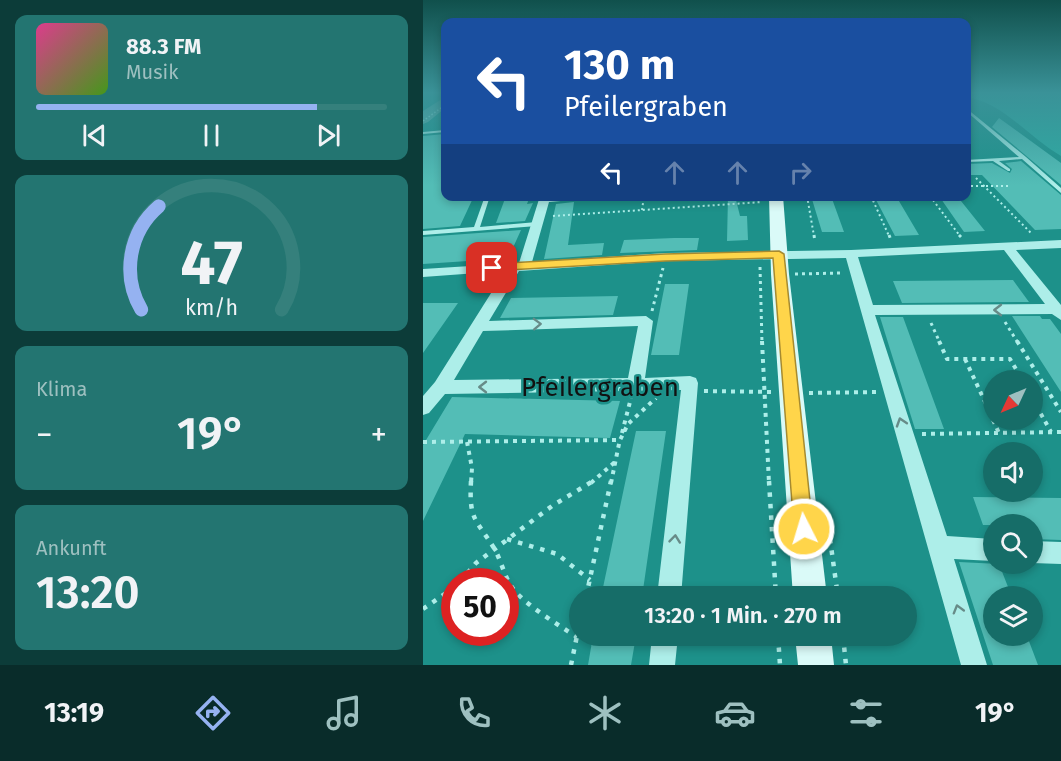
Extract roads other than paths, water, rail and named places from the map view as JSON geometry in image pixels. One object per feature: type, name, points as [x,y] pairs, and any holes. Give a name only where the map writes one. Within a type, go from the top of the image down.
[{"type":"main road","points":[[765,202],[774,261],[809,586]]},
{"type":"main road","points":[[814,646],[816,665]]},
{"type":"street","points":[[423,408],[441,387],[478,326],[520,265],[538,221],[543,201]]},
{"type":"street","points":[[423,273],[665,257],[774,261],[851,254],[1061,244]]},
{"type":"street","points":[[1007,246],[1059,312]]},
{"type":"street","points":[[851,254],[865,310],[941,547],[974,665]]},
{"type":"street","points":[[865,310],[1059,312]]},
{"type":"street","points":[[478,326],[646,321],[635,385]]},
{"type":"street","name":"Pfeilergraben","points":[[441,387],[690,383],[670,586]]},
{"type":"street","points":[[941,547],[983,549]]},
{"type":"street","points":[[1043,552],[1061,553]]},
{"type":"street","points":[[662,665],[664,646]]},
{"type":"lane","points":[[983,123],[1061,191]]},
{"type":"lane","points":[[423,133],[441,131]]},
{"type":"lane","points":[[971,161],[1024,158]]},
{"type":"lane","points":[[995,160],[1008,170]]},
{"type":"lane","points":[[475,230],[486,201]]},
{"type":"lane","points":[[423,233],[475,230],[538,221]]}]
